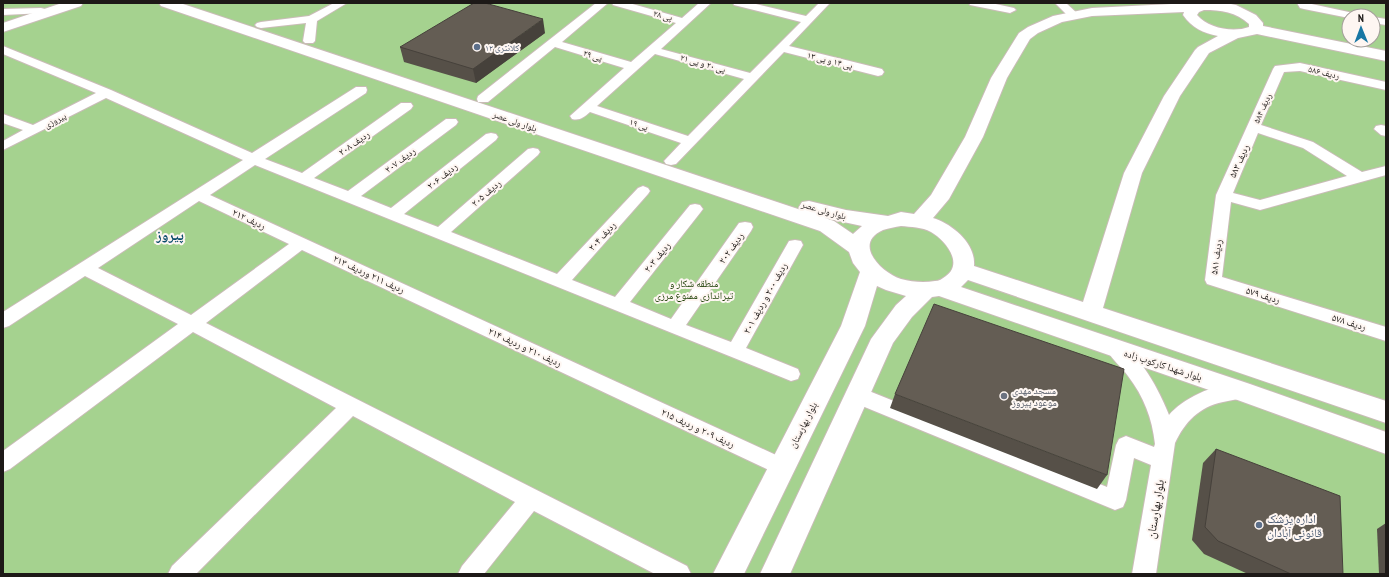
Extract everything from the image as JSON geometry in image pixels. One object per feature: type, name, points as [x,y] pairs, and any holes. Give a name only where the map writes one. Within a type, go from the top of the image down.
[{"type":"street","points":[[4,28],[58,3]]},
{"type":"street","points":[[4,28],[76,3]]},
{"type":"street","name":"بلوار ولی عصر","points":[[166,3],[827,226],[858,249]]},
{"type":"street","name":"بلوار ولی عصر","points":[[195,3],[833,215],[862,220],[884,221]]},
{"type":"street","points":[[261,25],[312,19],[342,3]]},
{"type":"street","points":[[483,98],[603,3]]},
{"type":"street","name":"پی ۲۸","points":[[617,3],[685,22]]},
{"type":"street","points":[[577,116],[706,3]]},
{"type":"street","points":[[738,3],[808,20]]},
{"type":"street","points":[[671,161],[825,3]]},
{"type":"street","points":[[974,3],[1007,7]]},
{"type":"street","points":[[1060,3],[1073,16]]},
{"type":"street","points":[[1303,5],[1341,13]]},
{"type":"street","points":[[1114,11],[1143,6],[1236,7],[1247,15],[1256,26],[1386,56]]},
{"type":"street","points":[[1203,6],[1190,12],[1192,19],[1214,31],[1244,34],[1256,26],[1386,49]]},
{"type":"street","points":[[3,12],[41,11]]},
{"type":"street","points":[[919,221],[939,199],[974,137],[999,78],[1024,36],[1046,24],[1092,12],[1114,11],[1145,13],[1197,23]]},
{"type":"street","points":[[309,41],[312,19]]},
{"type":"street","points":[[1197,23],[1203,35],[1204,50]]},
{"type":"street","points":[[1091,312],[1134,173],[1172,96],[1204,50],[1234,34]]},
{"type":"street","name":"پی ۲۹","points":[[553,43],[634,67]]},
{"type":"street","name":"پی ۱۴ و پی ۱۳","points":[[781,48],[878,72]]},
{"type":"street","points":[[3,50],[254,159],[791,374]]},
{"type":"street","name":"پی ۲۰ و پی ۲۱","points":[[653,50],[752,77]]},
{"type":"street","name":"ردیف ۵۸۶","points":[[1280,69],[1300,67],[1386,86]]},
{"type":"street","name":"ردیف ۵۸۴","points":[[1254,127],[1280,69]]},
{"type":"street","points":[[3,321],[361,90]]},
{"type":"street","name":"پیروزی","points":[[3,146],[106,94]]},
{"type":"street","name":"ردیف ۲۰۸","points":[[303,179],[406,106]]},
{"type":"street","name":"پی ۱۹","points":[[588,107],[690,141]]},
{"type":"street","points":[[3,118],[34,130]]},
{"type":"street","name":"ردیف ۲۰۷","points":[[349,198],[451,122]]},
{"type":"street","points":[[1254,127],[1308,145],[1359,177]]},
{"type":"street","name":"ردیف ۵۸۳","points":[[1219,235],[1224,195],[1254,127]]},
{"type":"street","name":"ردیف ۲۰۶","points":[[393,215],[491,137]]},
{"type":"street","name":"ردیف ۲۰۵","points":[[439,234],[533,152]]},
{"type":"street","points":[[1224,195],[1260,204],[1386,170]]},
{"type":"street","name":"ردیف ۲۰۴","points":[[560,282],[644,191]]},
{"type":"street","name":"ردیف ۲۱۲","points":[[198,195],[301,243]]},
{"type":"street","points":[[939,199],[940,228]]},
{"type":"street","name":"ردیف ۲۰۳","points":[[618,305],[695,209]]},
{"type":"street","points":[[901,219],[919,221],[940,228],[956,240],[964,255],[963,270],[958,278],[950,284],[932,289],[899,287],[886,282],[871,272],[862,260],[858,249],[860,240],[865,232],[874,225],[884,221],[901,219]]},
{"type":"street","name":"ردیف ۲۰۲","points":[[674,328],[745,227]]},
{"type":"street","name":"ردیف ۵۸۱","points":[[1213,280],[1219,235]]},
{"type":"street","points":[[3,463],[301,243]]},
{"type":"street","name":"ردیف ۲۱۱ وردیف ۲۱۳","points":[[301,243],[436,306]]},
{"type":"street","name":"ردیف ۲۰۰ و ردیف ۲۰۱","points":[[735,352],[795,245]]},
{"type":"street","points":[[84,268],[679,574]]},
{"type":"street","points":[[963,270],[1386,412]]},
{"type":"street","name":"بلوار بهارستان","points":[[728,574],[853,326],[871,272]]},
{"type":"street","name":"ردیف ۵۷۹","points":[[1213,280],[1312,311]]},
{"type":"street","points":[[775,574],[883,339],[904,311],[932,289]]},
{"type":"street","name":"بلوار شهدا کارکوب زاده","points":[[932,289],[1241,391],[1386,443]]},
{"type":"street","name":"ردیف ۲۱۰ و ردیف ۲۱۴","points":[[436,306],[613,388]]},
{"type":"street","name":"ردیف ۵۷۸","points":[[1312,311],[1386,334]]},
{"type":"street","points":[[1116,350],[1138,374],[1155,401],[1164,429],[1164,452]]},
{"type":"street","name":"ردیف ۲۰۹ و ردیف ۲۱۵","points":[[613,388],[782,467]]},
{"type":"street","points":[[1164,452],[1175,423],[1191,407],[1213,396],[1241,391]]},
{"type":"street","points":[[857,395],[1115,500],[1126,445],[1164,452]]},
{"type":"street","points":[[180,574],[351,406]]},
{"type":"street","name":"بلوار بهارستان","points":[[1150,572],[1164,452]]},
{"type":"street","points":[[470,574],[531,499]]},
{"type":"green space","name":"منطقه شکار و تیراندازی ممنوع مرزی","points":[[3,3],[1386,3],[1386,574],[3,574]]},
{"type":"building","name":"کلانتری ۱۲","points":[[474,3],[485,3],[543,19],[473,69],[400,47]]},
{"type":"building","name":"مسجد مهدی موعود پیروز","points":[[934,304],[1124,369],[1107,475],[895,394]]},
{"type":"building","name":"اداره پزشک قانونی آبادان","points":[[1216,449],[1340,496],[1343,574],[1291,574],[1218,541],[1205,527]]},
{"type":"place","name":"کلانتری ۱۲","points":[[477,47]]},
{"type":"place","name":"مسجد مهدی موعود پیروز","points":[[1004,396]]},
{"type":"place","name":"اداره پزشک قانونی آبادان","points":[[1259,525]]},
{"type":"district","name":"پیروز","points":[[170,235]]}]
